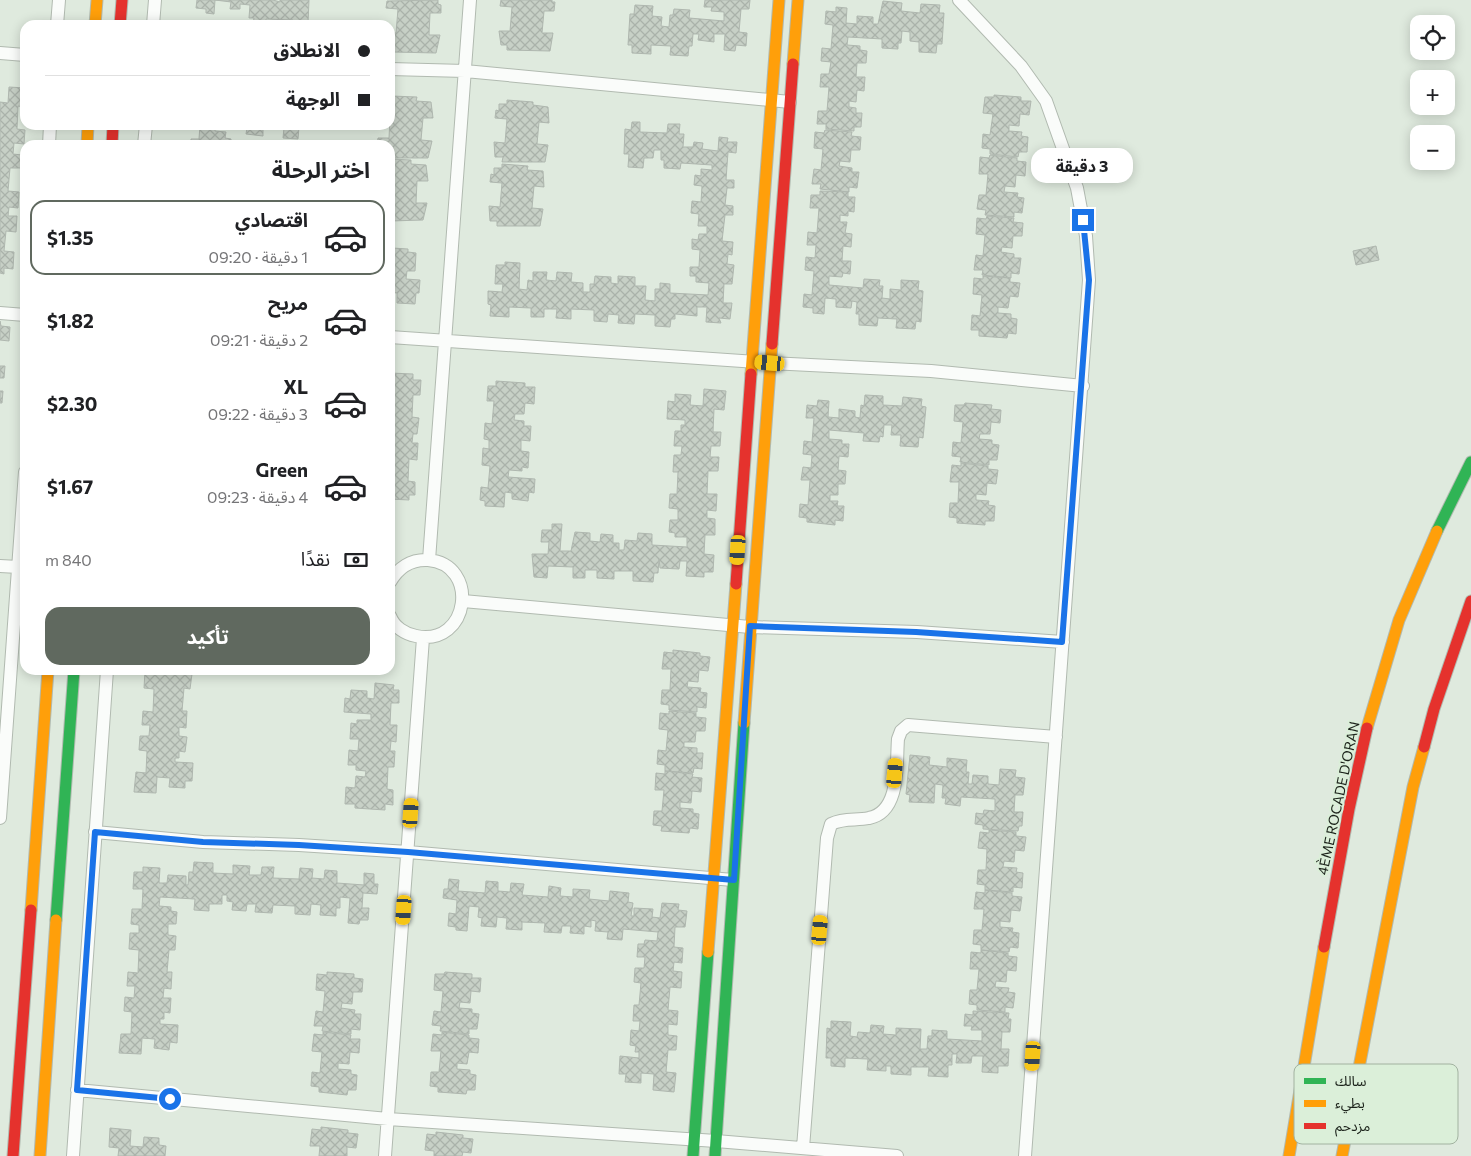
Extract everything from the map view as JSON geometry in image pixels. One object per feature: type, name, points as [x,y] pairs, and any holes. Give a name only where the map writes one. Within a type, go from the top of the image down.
[{"type":"main road","points":[[95,20],[97,0]]},
{"type":"main road","points":[[120,20],[122,0]]},
{"type":"main road","points":[[693,1156],[715,879],[770,100],[779,0]]},
{"type":"main road","points":[[715,1156],[750,626],[798,0]]},
{"type":"main road","name":"4ÈME ROCADE D'ORAN","points":[[1304,1064],[1324,944],[1362,745],[1380,680],[1420,566],[1471,462]]},
{"type":"main road","points":[[1360,1064],[1413,787],[1434,709],[1471,601]]},
{"type":"main road","points":[[1434,709],[1471,628]]},
{"type":"main road","points":[[13,1156],[48,675]]},
{"type":"main road","points":[[40,1156],[74,675]]},
{"type":"main road","name":"4ÈME ROCADE D'ORAN","points":[[1289,1156],[1294,1126]]},
{"type":"street","points":[[57,20],[59,0]]},
{"type":"street","points":[[153,20],[155,0]]},
{"type":"street","points":[[429,560],[470,0]]},
{"type":"street","points":[[959,0],[1022,66],[1046,101],[1077,188],[1086,236],[1089,280],[1083,386],[1062,642],[1025,1156]]},
{"type":"street","points":[[0,53],[20,55]]},
{"type":"street","points":[[395,69],[464,71],[790,102]]},
{"type":"street","points":[[0,313],[20,315]]},
{"type":"street","points":[[395,337],[751,362],[931,371],[1083,386]]},
{"type":"street","points":[[0,818],[20,540]]},
{"type":"street","points":[[395,576],[405,565],[416,561],[429,560],[442,564],[460,582],[463,602],[457,620],[448,630],[436,636],[423,638],[411,636],[400,630],[395,623]]},
{"type":"street","points":[[0,566],[18,567]]},
{"type":"street","points":[[463,602],[733,625],[916,632],[1062,642]]},
{"type":"street","points":[[385,1156],[423,638]]},
{"type":"street","points":[[73,1156],[106,675]]},
{"type":"street","points":[[803,1148],[827,838],[831,824],[841,819],[870,818],[882,812],[890,802],[894,790],[898,739],[901,731],[908,725],[1056,738]]},
{"type":"street","points":[[95,832],[203,842],[299,845],[408,852],[734,880]]},
{"type":"street","points":[[77,1090],[388,1119],[716,1141],[897,1156]]},
{"type":"building","points":[[197,0],[215,0],[214,14],[206,13],[206,9],[196,8]]},
{"type":"building","points":[[215,0],[273,0],[280,2],[280,0],[309,0],[308,20],[254,20],[254,18],[249,18],[250,5],[240,4],[240,9],[230,9],[231,2]]},
{"type":"building","points":[[438,0],[438,4],[441,5],[441,13],[430,13],[429,35],[440,35],[436,53],[395,52],[398,9],[386,8],[387,1]]},
{"type":"building","points":[[501,0],[552,0],[552,2],[555,2],[554,11],[544,11],[542,33],[553,33],[550,51],[507,50],[507,45],[501,45],[499,31],[510,31],[512,7],[500,6]]},
{"type":"building","points":[[705,0],[750,0],[749,9],[741,9],[739,32],[747,33],[746,46],[736,45],[735,51],[724,50],[725,34],[714,34],[714,42],[698,40],[699,34],[693,34],[692,46],[689,46],[688,56],[670,55],[671,46],[651,45],[651,54],[632,53],[632,45],[628,45],[630,14],[634,14],[635,5],[653,6],[652,16],[662,17],[661,26],[669,27],[670,15],[673,15],[674,9],[690,10],[689,18],[724,21],[724,12],[711,11],[712,7],[704,7]]},
{"type":"building","points":[[883,1],[902,3],[901,11],[920,13],[921,4],[940,5],[939,13],[944,13],[942,44],[937,44],[936,53],[919,52],[919,42],[910,41],[910,32],[902,31],[901,43],[898,43],[898,49],[882,48],[882,39],[848,37],[847,45],[860,46],[860,50],[867,51],[866,63],[857,63],[856,77],[865,77],[864,91],[857,90],[856,102],[849,101],[849,107],[856,108],[856,113],[862,113],[861,127],[854,127],[854,131],[826,129],[826,124],[817,124],[818,111],[827,111],[829,87],[820,87],[821,74],[829,74],[831,62],[821,61],[822,48],[831,49],[833,25],[825,24],[826,11],[836,12],[836,7],[847,8],[846,23],[857,24],[857,16],[873,17],[873,24],[878,24]]},
{"type":"building","points":[[9,87],[20,88],[17,129],[25,130],[24,140],[20,140],[20,144],[14,143],[13,154],[20,155],[20,168],[10,168],[8,191],[19,192],[18,208],[9,207],[8,216],[17,216],[16,232],[6,231],[4,251],[14,252],[13,269],[4,268],[4,274],[0,273],[0,102],[8,103]]},
{"type":"building","points":[[994,95],[1021,97],[1021,101],[1031,101],[1029,115],[1020,114],[1019,126],[1009,125],[1009,131],[1022,132],[1021,136],[1028,137],[1027,152],[1019,152],[1018,157],[990,154],[990,149],[982,148],[983,134],[990,135],[993,114],[983,113],[985,97],[994,97]]},
{"type":"building","points":[[395,96],[417,97],[416,101],[431,102],[433,118],[423,118],[421,140],[432,141],[428,158],[395,158],[395,140],[378,140],[378,138],[389,138],[389,130],[395,130]]},
{"type":"building","points":[[507,100],[533,102],[533,105],[548,107],[549,123],[539,122],[537,144],[548,145],[545,162],[502,162],[503,157],[495,157],[494,142],[505,143],[507,119],[495,118],[496,110],[499,111],[499,104],[507,104]]},
{"type":"building","points":[[632,122],[640,122],[640,132],[667,133],[668,124],[680,124],[679,134],[684,134],[683,147],[693,147],[694,142],[703,143],[702,149],[718,151],[719,137],[728,138],[727,142],[737,142],[736,153],[728,152],[726,180],[734,180],[734,188],[727,188],[725,205],[733,206],[733,215],[725,215],[722,241],[733,242],[732,255],[728,254],[727,264],[734,265],[732,284],[724,284],[723,303],[732,303],[730,319],[719,318],[721,323],[706,322],[707,307],[697,307],[697,316],[675,314],[675,319],[671,319],[670,327],[655,326],[655,315],[635,314],[634,324],[618,323],[619,315],[608,314],[607,322],[594,321],[594,310],[571,309],[571,319],[556,318],[557,309],[544,309],[544,317],[531,317],[531,308],[509,307],[509,317],[490,316],[491,305],[488,304],[488,291],[502,292],[503,284],[495,284],[496,265],[505,265],[505,262],[520,263],[519,289],[527,290],[528,280],[533,281],[533,272],[547,272],[546,280],[556,281],[557,272],[572,273],[571,282],[583,283],[583,292],[590,292],[590,284],[594,284],[595,276],[611,277],[611,283],[618,284],[618,276],[635,277],[635,286],[646,286],[645,300],[655,301],[655,289],[660,289],[660,283],[670,284],[670,293],[708,295],[709,283],[696,282],[696,276],[690,276],[690,267],[699,267],[700,250],[692,249],[692,239],[698,240],[699,234],[707,234],[707,226],[698,226],[699,214],[691,213],[692,201],[701,202],[702,186],[694,185],[695,175],[701,176],[701,169],[712,170],[712,165],[681,163],[680,169],[664,168],[664,160],[661,160],[661,150],[654,150],[653,158],[644,158],[643,168],[628,167],[629,154],[624,154],[625,129],[631,130]]},
{"type":"building","points":[[200,130],[215,130],[226,132],[225,138],[231,140],[191,140],[199,139]]},
{"type":"building","points":[[247,130],[263,130],[263,136],[246,134]]},
{"type":"building","points":[[284,130],[299,130],[298,139],[283,138]]},
{"type":"building","points":[[825,130],[852,132],[851,136],[861,137],[860,150],[851,150],[850,162],[840,161],[839,166],[852,168],[852,172],[859,172],[857,188],[849,187],[849,192],[820,189],[821,184],[812,184],[814,169],[821,170],[823,149],[814,148],[815,132],[824,133]]},
{"type":"building","points":[[990,155],[1017,158],[1017,161],[1026,162],[1025,176],[1016,175],[1015,187],[1005,186],[1004,192],[1018,193],[1017,197],[1024,198],[1022,213],[1014,212],[1014,217],[985,215],[986,210],[977,209],[979,195],[986,195],[988,174],[979,174],[980,157],[989,158]]},
{"type":"building","points":[[395,159],[411,160],[411,164],[426,165],[428,181],[417,181],[416,203],[427,203],[423,220],[395,221]]},
{"type":"building","points":[[502,164],[528,166],[527,170],[543,171],[544,187],[534,186],[532,208],[543,209],[540,226],[497,226],[497,221],[490,221],[489,206],[500,207],[502,183],[490,182],[491,174],[494,175],[494,168],[502,168]]},
{"type":"building","points":[[820,191],[848,192],[848,197],[855,197],[854,212],[848,211],[848,216],[840,215],[840,222],[847,222],[845,233],[852,234],[851,247],[843,246],[842,261],[851,261],[850,274],[843,273],[842,277],[829,276],[829,285],[863,288],[864,279],[880,280],[879,286],[883,286],[882,298],[890,299],[890,289],[901,290],[901,280],[919,281],[918,290],[923,291],[921,322],[916,321],[915,329],[896,328],[897,319],[878,318],[877,326],[859,325],[859,314],[856,314],[857,302],[852,301],[851,308],[836,307],[836,299],[825,298],[824,314],[813,313],[813,308],[803,307],[804,294],[812,295],[814,271],[805,270],[806,257],[815,258],[816,245],[807,245],[808,232],[817,233],[819,208],[810,208],[811,195],[820,195]]},
{"type":"building","points":[[987,216],[1014,218],[1013,222],[1023,223],[1022,236],[1013,236],[1012,248],[1002,247],[1001,252],[1014,254],[1014,258],[1021,258],[1019,274],[1011,273],[1011,278],[982,275],[983,270],[974,270],[976,255],[983,256],[985,235],[976,234],[977,218],[986,219]]},
{"type":"building","points":[[1376,246],[1379,260],[1356,265],[1353,251]]},
{"type":"building","points":[[395,248],[408,249],[408,252],[416,253],[415,271],[407,271],[406,279],[420,280],[419,293],[416,293],[415,304],[397,303],[397,293],[395,293]]},
{"type":"building","points":[[983,276],[1010,278],[1010,282],[1020,283],[1018,297],[1010,296],[1008,308],[998,307],[998,313],[1011,314],[1011,318],[1017,319],[1016,334],[1008,333],[1007,338],[979,336],[979,330],[971,330],[972,315],[980,316],[982,295],[973,294],[974,278],[983,279]]},
{"type":"building","points":[[0,321],[1,326],[10,327],[9,341],[0,340]]},
{"type":"building","points":[[0,366],[5,366],[4,378],[0,378]]},
{"type":"building","points":[[395,373],[413,374],[413,380],[421,380],[420,395],[413,395],[412,417],[419,418],[417,434],[413,434],[412,443],[418,443],[417,460],[409,459],[408,481],[415,482],[415,495],[409,495],[409,500],[395,499]]},
{"type":"building","points":[[496,381],[525,383],[525,387],[535,387],[534,404],[525,403],[524,414],[515,414],[514,420],[524,421],[524,426],[531,426],[530,441],[521,440],[521,451],[529,452],[528,468],[522,467],[522,471],[509,470],[508,477],[535,479],[534,493],[529,492],[528,501],[512,499],[512,493],[505,492],[504,507],[485,506],[485,501],[480,500],[481,487],[488,488],[490,466],[482,465],[483,448],[489,449],[489,440],[484,439],[485,423],[492,424],[494,401],[487,401],[488,386],[496,386]]},
{"type":"building","points":[[704,389],[726,391],[724,410],[714,409],[713,432],[721,432],[720,446],[711,446],[710,457],[719,457],[718,471],[708,471],[707,494],[717,494],[716,511],[707,510],[707,518],[715,519],[715,535],[705,535],[704,554],[714,555],[713,572],[704,572],[704,577],[686,576],[687,561],[680,561],[679,569],[660,568],[659,559],[658,573],[654,573],[653,582],[633,581],[633,571],[614,571],[614,579],[597,578],[597,570],[585,570],[585,578],[573,578],[573,567],[548,566],[547,578],[534,577],[532,554],[548,554],[549,542],[541,542],[542,530],[552,530],[552,524],[562,524],[560,551],[571,551],[575,532],[590,533],[590,541],[600,542],[601,534],[613,535],[613,543],[619,543],[619,550],[624,550],[625,540],[637,541],[638,533],[652,534],[652,545],[687,547],[687,537],[675,537],[675,533],[669,532],[670,520],[678,520],[678,509],[669,508],[670,494],[677,494],[678,472],[673,472],[674,455],[681,455],[682,446],[674,446],[675,431],[681,431],[681,425],[685,425],[685,420],[667,419],[668,401],[675,402],[675,394],[691,395],[690,405],[703,406]]},
{"type":"building","points":[[0,391],[3,391],[2,403],[0,403]]},
{"type":"building","points":[[865,395],[883,396],[883,405],[902,406],[903,397],[922,399],[921,406],[926,407],[923,438],[919,437],[918,447],[900,446],[901,435],[891,435],[892,425],[884,425],[883,437],[880,436],[879,442],[863,441],[864,433],[829,430],[829,439],[842,440],[842,444],[849,444],[848,457],[839,456],[838,470],[846,471],[845,484],[838,484],[838,495],[830,495],[830,501],[838,501],[837,506],[844,506],[843,521],[835,520],[835,525],[807,522],[807,518],[799,517],[800,504],[808,505],[810,480],[801,480],[803,467],[811,468],[812,455],[803,454],[804,441],[812,442],[814,418],[806,418],[807,405],[817,406],[818,400],[829,401],[828,417],[839,418],[839,409],[855,411],[855,417],[860,418],[861,405],[864,406]]},
{"type":"building","points":[[965,403],[992,405],[991,409],[1001,410],[1000,423],[991,422],[990,434],[980,434],[979,439],[992,440],[992,444],[999,445],[997,460],[989,460],[989,465],[960,462],[961,457],[952,456],[953,442],[961,443],[963,422],[954,421],[955,405],[964,405]]},
{"type":"building","points":[[961,463],[988,466],[988,469],[998,470],[996,484],[987,483],[986,495],[976,494],[976,500],[989,501],[988,505],[995,506],[994,521],[985,521],[985,525],[957,523],[957,518],[949,517],[950,503],[958,503],[959,482],[950,482],[952,465],[961,466]]},
{"type":"building","points":[[673,650],[700,653],[700,656],[710,657],[708,671],[699,670],[698,682],[688,681],[687,687],[701,688],[700,692],[707,693],[706,708],[697,707],[697,712],[669,710],[669,705],[661,704],[662,690],[670,690],[671,669],[662,669],[664,652],[673,653]]},
{"type":"building","points":[[145,675],[192,675],[190,689],[184,688],[182,711],[187,711],[186,728],[179,727],[179,736],[187,737],[185,752],[179,751],[179,758],[175,758],[175,762],[193,763],[192,781],[185,781],[185,788],[169,787],[170,778],[157,777],[156,793],[134,792],[136,772],[146,773],[147,751],[139,750],[140,736],[149,736],[150,725],[142,725],[143,711],[153,712],[154,689],[144,688]]},
{"type":"building","points":[[375,683],[394,685],[393,690],[399,690],[399,703],[391,703],[390,725],[397,725],[396,742],[391,741],[390,751],[395,751],[394,767],[388,767],[387,789],[393,790],[393,805],[385,804],[385,810],[355,808],[355,804],[345,804],[346,787],[355,788],[356,776],[365,777],[366,771],[356,770],[356,765],[348,765],[349,750],[358,751],[359,739],[350,739],[351,723],[357,724],[357,720],[371,720],[371,714],[344,712],[345,698],[350,699],[351,690],[367,691],[367,698],[374,699]]},
{"type":"building","points":[[669,711],[696,713],[696,717],[706,718],[705,731],[696,731],[695,742],[684,742],[684,747],[697,748],[697,753],[703,753],[702,769],[694,768],[693,773],[665,771],[665,765],[657,764],[658,750],[666,751],[668,730],[659,729],[660,713],[669,714]]},
{"type":"building","points":[[910,755],[930,757],[929,765],[947,767],[947,758],[967,760],[968,784],[972,784],[973,775],[988,776],[988,784],[999,785],[1000,769],[1016,770],[1015,777],[1025,778],[1023,795],[1015,795],[1014,812],[1023,812],[1022,826],[1019,826],[1018,831],[983,829],[983,825],[975,824],[976,813],[983,814],[984,810],[995,811],[995,799],[961,797],[960,806],[945,804],[946,798],[942,798],[943,785],[935,784],[934,803],[909,802],[910,795],[906,794]]},
{"type":"building","points":[[665,771],[693,774],[692,777],[702,778],[701,792],[692,791],[691,803],[680,802],[680,808],[693,809],[693,813],[699,814],[698,829],[690,828],[689,833],[661,831],[662,826],[653,825],[654,811],[662,811],[664,790],[655,790],[656,773],[665,774]]},
{"type":"building","points":[[989,830],[1016,832],[1016,836],[1026,837],[1024,851],[1015,850],[1014,862],[1004,861],[1003,867],[1017,868],[1016,872],[1023,873],[1022,888],[1013,887],[1013,892],[985,890],[985,885],[977,884],[978,870],[986,870],[987,849],[978,848],[980,832],[989,833]]},
{"type":"building","points":[[194,862],[213,863],[213,873],[233,874],[233,865],[250,866],[249,875],[261,875],[262,867],[274,867],[273,878],[299,879],[300,868],[313,869],[312,878],[324,879],[325,870],[337,871],[337,883],[364,885],[364,873],[374,874],[374,884],[378,884],[377,894],[363,893],[362,908],[369,908],[368,920],[360,920],[359,924],[348,923],[350,898],[340,897],[340,908],[336,908],[336,916],[320,915],[321,905],[311,904],[310,915],[295,914],[295,906],[273,905],[272,913],[255,912],[256,904],[247,904],[246,911],[232,910],[233,902],[227,901],[227,895],[222,895],[222,904],[209,904],[209,911],[194,910],[195,899],[160,897],[159,906],[171,907],[171,911],[177,912],[176,924],[168,924],[168,935],[176,936],[175,950],[169,950],[167,972],[172,972],[171,989],[164,988],[163,998],[171,998],[170,1013],[164,1012],[164,1019],[160,1019],[160,1024],[178,1025],[177,1043],[170,1042],[169,1050],[154,1048],[155,1039],[142,1038],[141,1054],[119,1053],[121,1034],[131,1034],[132,1012],[124,1011],[125,997],[134,998],[135,986],[127,986],[128,972],[138,973],[139,950],[129,949],[130,933],[139,933],[139,925],[131,924],[132,909],[142,909],[143,889],[133,889],[134,872],[143,872],[143,867],[160,868],[159,883],[167,883],[168,875],[186,876],[186,885],[188,885],[189,872],[193,872]]},
{"type":"building","points":[[449,879],[459,880],[458,891],[485,893],[486,881],[498,882],[498,891],[510,892],[511,883],[524,884],[522,895],[548,897],[549,886],[561,888],[560,896],[573,897],[573,889],[590,890],[589,899],[609,901],[610,891],[629,893],[628,902],[633,903],[631,916],[634,916],[634,908],[653,909],[652,917],[660,918],[662,903],[679,904],[678,910],[687,911],[685,927],[675,927],[674,947],[683,948],[682,963],[674,962],[673,971],[682,972],[681,988],[670,987],[668,1010],[678,1011],[677,1025],[668,1024],[668,1035],[677,1036],[676,1050],[668,1050],[666,1072],[676,1073],[674,1092],[653,1090],[654,1074],[641,1073],[641,1083],[625,1082],[626,1074],[619,1074],[620,1056],[639,1058],[639,1052],[635,1052],[636,1046],[630,1045],[631,1030],[639,1031],[640,1021],[633,1021],[634,1005],[639,1005],[641,983],[634,982],[635,968],[644,968],[645,957],[637,957],[638,944],[644,944],[645,940],[657,941],[658,932],[623,929],[622,940],[607,939],[608,932],[595,931],[596,921],[591,920],[591,927],[584,926],[584,934],[570,933],[571,926],[562,926],[561,933],[544,932],[545,923],[522,922],[522,930],[506,929],[507,918],[497,917],[496,927],[481,926],[482,918],[478,917],[479,907],[469,906],[467,931],[456,930],[456,927],[448,926],[449,913],[456,914],[457,900],[443,898],[444,889],[448,889]]},
{"type":"building","points":[[985,890],[1012,893],[1012,896],[1022,897],[1020,911],[1011,910],[1010,922],[1000,921],[1000,927],[1013,928],[1012,932],[1019,933],[1018,948],[1010,947],[1009,952],[981,950],[981,945],[973,944],[974,930],[982,930],[984,909],[974,909],[976,892],[985,893]]},
{"type":"building","points":[[981,950],[1008,953],[1008,956],[1017,957],[1016,971],[1007,970],[1006,982],[996,981],[995,987],[1009,988],[1008,992],[1015,993],[1013,1008],[1005,1007],[1005,1012],[977,1010],[977,1005],[969,1004],[970,990],[977,990],[979,969],[970,969],[971,952],[981,953]]},
{"type":"building","points":[[327,972],[354,974],[354,978],[363,979],[362,992],[353,992],[352,1004],[342,1003],[341,1008],[355,1010],[354,1014],[361,1014],[360,1030],[351,1029],[351,1034],[322,1031],[323,1026],[314,1026],[316,1011],[323,1012],[325,991],[316,990],[317,974],[327,975]]},
{"type":"building","points":[[445,972],[472,974],[472,978],[481,978],[480,992],[471,991],[470,1003],[460,1002],[459,1008],[472,1009],[472,1013],[479,1014],[477,1029],[469,1029],[469,1034],[440,1031],[441,1026],[432,1025],[434,1011],[441,1012],[443,991],[434,990],[435,974],[444,974]]},
{"type":"building","points":[[973,1011],[1009,1013],[1008,1019],[1011,1019],[1010,1032],[1002,1032],[1001,1049],[1009,1049],[1008,1066],[998,1066],[998,1073],[982,1072],[983,1056],[972,1056],[971,1063],[956,1063],[957,1054],[952,1054],[952,1065],[948,1065],[948,1077],[928,1076],[929,1067],[911,1067],[911,1075],[891,1074],[891,1066],[886,1066],[886,1071],[867,1070],[868,1059],[845,1058],[845,1067],[831,1066],[831,1058],[826,1058],[827,1028],[831,1029],[831,1021],[851,1022],[850,1036],[857,1037],[858,1032],[870,1033],[871,1025],[884,1026],[883,1034],[896,1035],[896,1028],[921,1029],[920,1049],[927,1049],[928,1036],[932,1036],[932,1030],[947,1031],[947,1039],[982,1041],[982,1030],[971,1030],[972,1026],[964,1026],[965,1014],[973,1015]]},
{"type":"building","points":[[323,1032],[351,1035],[350,1039],[360,1039],[359,1053],[350,1052],[349,1064],[338,1063],[338,1069],[351,1070],[351,1074],[357,1075],[356,1090],[348,1090],[347,1095],[319,1092],[319,1087],[311,1086],[312,1072],[320,1073],[322,1052],[312,1051],[314,1034],[323,1035]]},
{"type":"building","points":[[442,1032],[469,1035],[469,1038],[479,1039],[478,1053],[469,1052],[467,1064],[457,1063],[457,1069],[470,1070],[470,1074],[476,1075],[475,1090],[467,1090],[466,1094],[438,1092],[438,1087],[430,1086],[431,1072],[439,1072],[441,1051],[431,1051],[433,1034],[442,1035]]},
{"type":"building","points":[[321,1127],[348,1130],[348,1133],[358,1134],[356,1148],[347,1147],[347,1156],[319,1156],[320,1146],[310,1146],[312,1129],[321,1130]]},
{"type":"building","points":[[110,1128],[131,1130],[130,1146],[143,1147],[144,1137],[159,1138],[159,1145],[166,1146],[165,1156],[118,1156],[119,1148],[109,1147]]},
{"type":"building","points":[[436,1132],[463,1135],[463,1138],[473,1139],[471,1153],[463,1152],[462,1156],[434,1156],[434,1151],[425,1150],[427,1134],[436,1135]]},
{"type":"traffic: fast","points":[[1437,531],[1471,462]]},
{"type":"traffic: fast","points":[[56,920],[74,675]]},
{"type":"traffic: fast","points":[[715,1156],[744,723]]},
{"type":"traffic: fast","points":[[693,1156],[708,952]]},
{"type":"traffic: slow","points":[[95,20],[97,0]]},
{"type":"traffic: slow","points":[[751,374],[779,0]]},
{"type":"traffic: slow","points":[[793,64],[798,0]]},
{"type":"traffic: slow","points":[[87,140],[88,130]]},
{"type":"traffic: slow","points":[[744,723],[772,344]]},
{"type":"traffic: slow","points":[[1367,728],[1399,620],[1437,531]]},
{"type":"traffic: slow","points":[[708,952],[736,584]]},
{"type":"traffic: slow","points":[[31,910],[48,675]]},
{"type":"traffic: slow","points":[[1360,1064],[1413,787],[1424,747]]},
{"type":"traffic: slow","points":[[40,1156],[56,920]]},
{"type":"traffic: slow","points":[[1304,1064],[1324,947]]},
{"type":"traffic: slow","points":[[1289,1156],[1294,1126]]},
{"type":"traffic: slow","points":[[1342,1156],[1344,1144]]},
{"type":"traffic: jam","points":[[120,20],[122,0]]},
{"type":"traffic: jam","points":[[772,344],[793,64]]},
{"type":"traffic: jam","points":[[112,140],[113,130]]},
{"type":"traffic: jam","points":[[736,584],[751,374]]},
{"type":"traffic: jam","points":[[1424,747],[1434,709],[1471,601]]},
{"type":"traffic: jam","points":[[1324,947],[1349,809],[1367,728]]},
{"type":"traffic: jam","points":[[13,1156],[31,910]]},
{"type":"route","points":[[170,1099],[77,1090],[95,832],[203,842],[299,845],[408,852],[734,880],[750,626],[916,632],[1062,642],[1083,386],[1089,280],[1083,220]]}]
